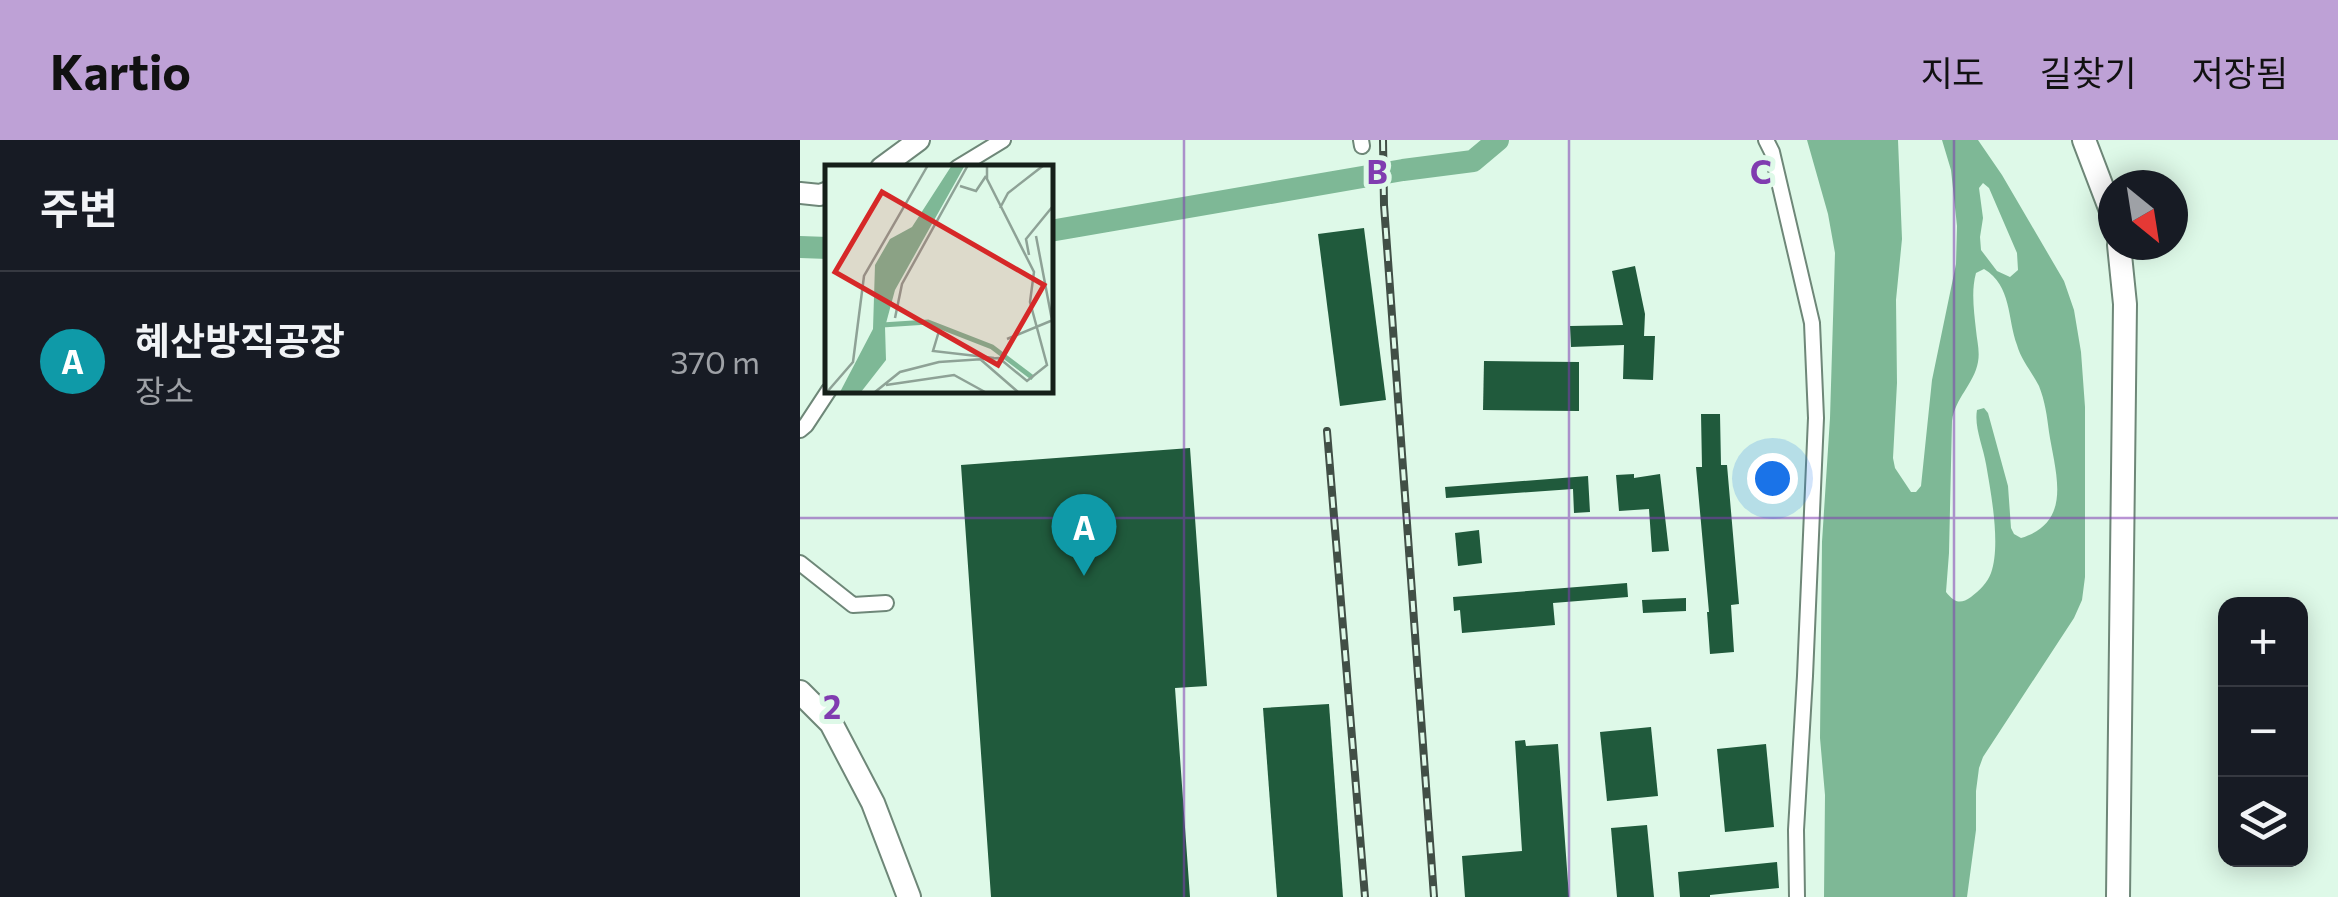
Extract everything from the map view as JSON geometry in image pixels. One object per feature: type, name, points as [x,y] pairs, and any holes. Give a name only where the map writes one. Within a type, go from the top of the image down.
[{"type":"main road","points":[[885,165],[920,140]]},
{"type":"main road","points":[[2084,140],[2098,177]]},
{"type":"main road","points":[[800,193],[825,193]]},
{"type":"main road","points":[[2118,897],[2124,304],[2120,260]]},
{"type":"main road","points":[[800,692],[831,723],[873,803],[909,897]]},
{"type":"street","points":[[962,165],[1003,140]]},
{"type":"street","points":[[1766,140],[1812,323],[1816,418],[1796,830],[1797,897]]},
{"type":"street","points":[[800,430],[827,392]]},
{"type":"street","points":[[800,563],[854,605],[886,604]]},
{"type":"shaded area","points":[[1807,140],[1898,140],[1902,239],[1896,300],[1893,458],[1911,492],[1921,486],[1932,380],[1956,264],[1957,226],[1951,170],[1942,140],[1978,140],[2064,281],[2074,310],[2085,407],[2082,600],[1983,757],[1976,791],[1976,830],[1967,897],[1824,897],[1825,795],[1820,738],[1822,542],[1835,253]],"holes":[[[1983,183],[1989,188],[2017,253],[2018,270],[2010,277],[1997,271],[1981,250],[1983,218],[1979,188]],[[1984,269],[2000,284],[2019,350],[2041,392],[2057,494],[2049,520],[2021,538],[2014,534],[2008,486],[1988,413],[1984,408],[1977,410],[1992,504],[1994,561],[1988,580],[1974,595],[1960,602],[1946,592],[1952,421],[1978,362],[1974,287],[1976,273]]]},
{"type":"building","points":[[1364,228],[1386,400],[1340,406],[1318,234]]},
{"type":"building","points":[[1635,266],[1645,314],[1644,336],[1655,336],[1653,380],[1623,379],[1624,345],[1571,347],[1570,326],[1623,325],[1612,271]]},
{"type":"building","points":[[1484,361],[1579,362],[1579,411],[1483,410]]},
{"type":"building","points":[[1701,414],[1720,414],[1721,465],[1727,465],[1739,604],[1731,605],[1734,652],[1710,654],[1696,467],[1702,467]]},
{"type":"building","points":[[1190,448],[1207,686],[1175,688],[1190,897],[991,897],[961,465]]},
{"type":"building","points":[[1634,474],[1634,478],[1660,474],[1669,551],[1652,552],[1649,509],[1619,511],[1616,475]]},
{"type":"building","points":[[1588,476],[1590,512],[1574,513],[1573,489],[1446,498],[1445,487]]},
{"type":"building","points":[[1479,530],[1482,563],[1458,566],[1455,533]]},
{"type":"building","points":[[1627,583],[1628,597],[1553,603],[1555,625],[1462,633],[1460,610],[1454,611],[1453,597]]},
{"type":"building","points":[[1686,598],[1686,611],[1643,613],[1642,600]]},
{"type":"building","points":[[1329,704],[1343,897],[1277,897],[1263,708]]},
{"type":"building","points":[[1651,727],[1658,796],[1607,801],[1600,732]]},
{"type":"building","points":[[1525,740],[1526,746],[1558,744],[1569,897],[1465,897],[1462,856],[1522,851],[1515,741]]},
{"type":"building","points":[[1766,744],[1774,827],[1725,832],[1717,749]]},
{"type":"building","points":[[1647,825],[1654,897],[1617,897],[1611,828]]},
{"type":"building","points":[[1777,862],[1779,888],[1680,897],[1678,872]]},
{"type":"waterway","points":[[1052,231],[1473,161],[1498,140]]},
{"type":"waterway","points":[[800,247],[825,248]]},
{"type":"railway","points":[[1383,140],[1384,205],[1434,897]]},
{"type":"railway","points":[[1327,431],[1365,897]]},
{"type":"place","name":"혜산방직공장","points":[[1084,576]]}]
